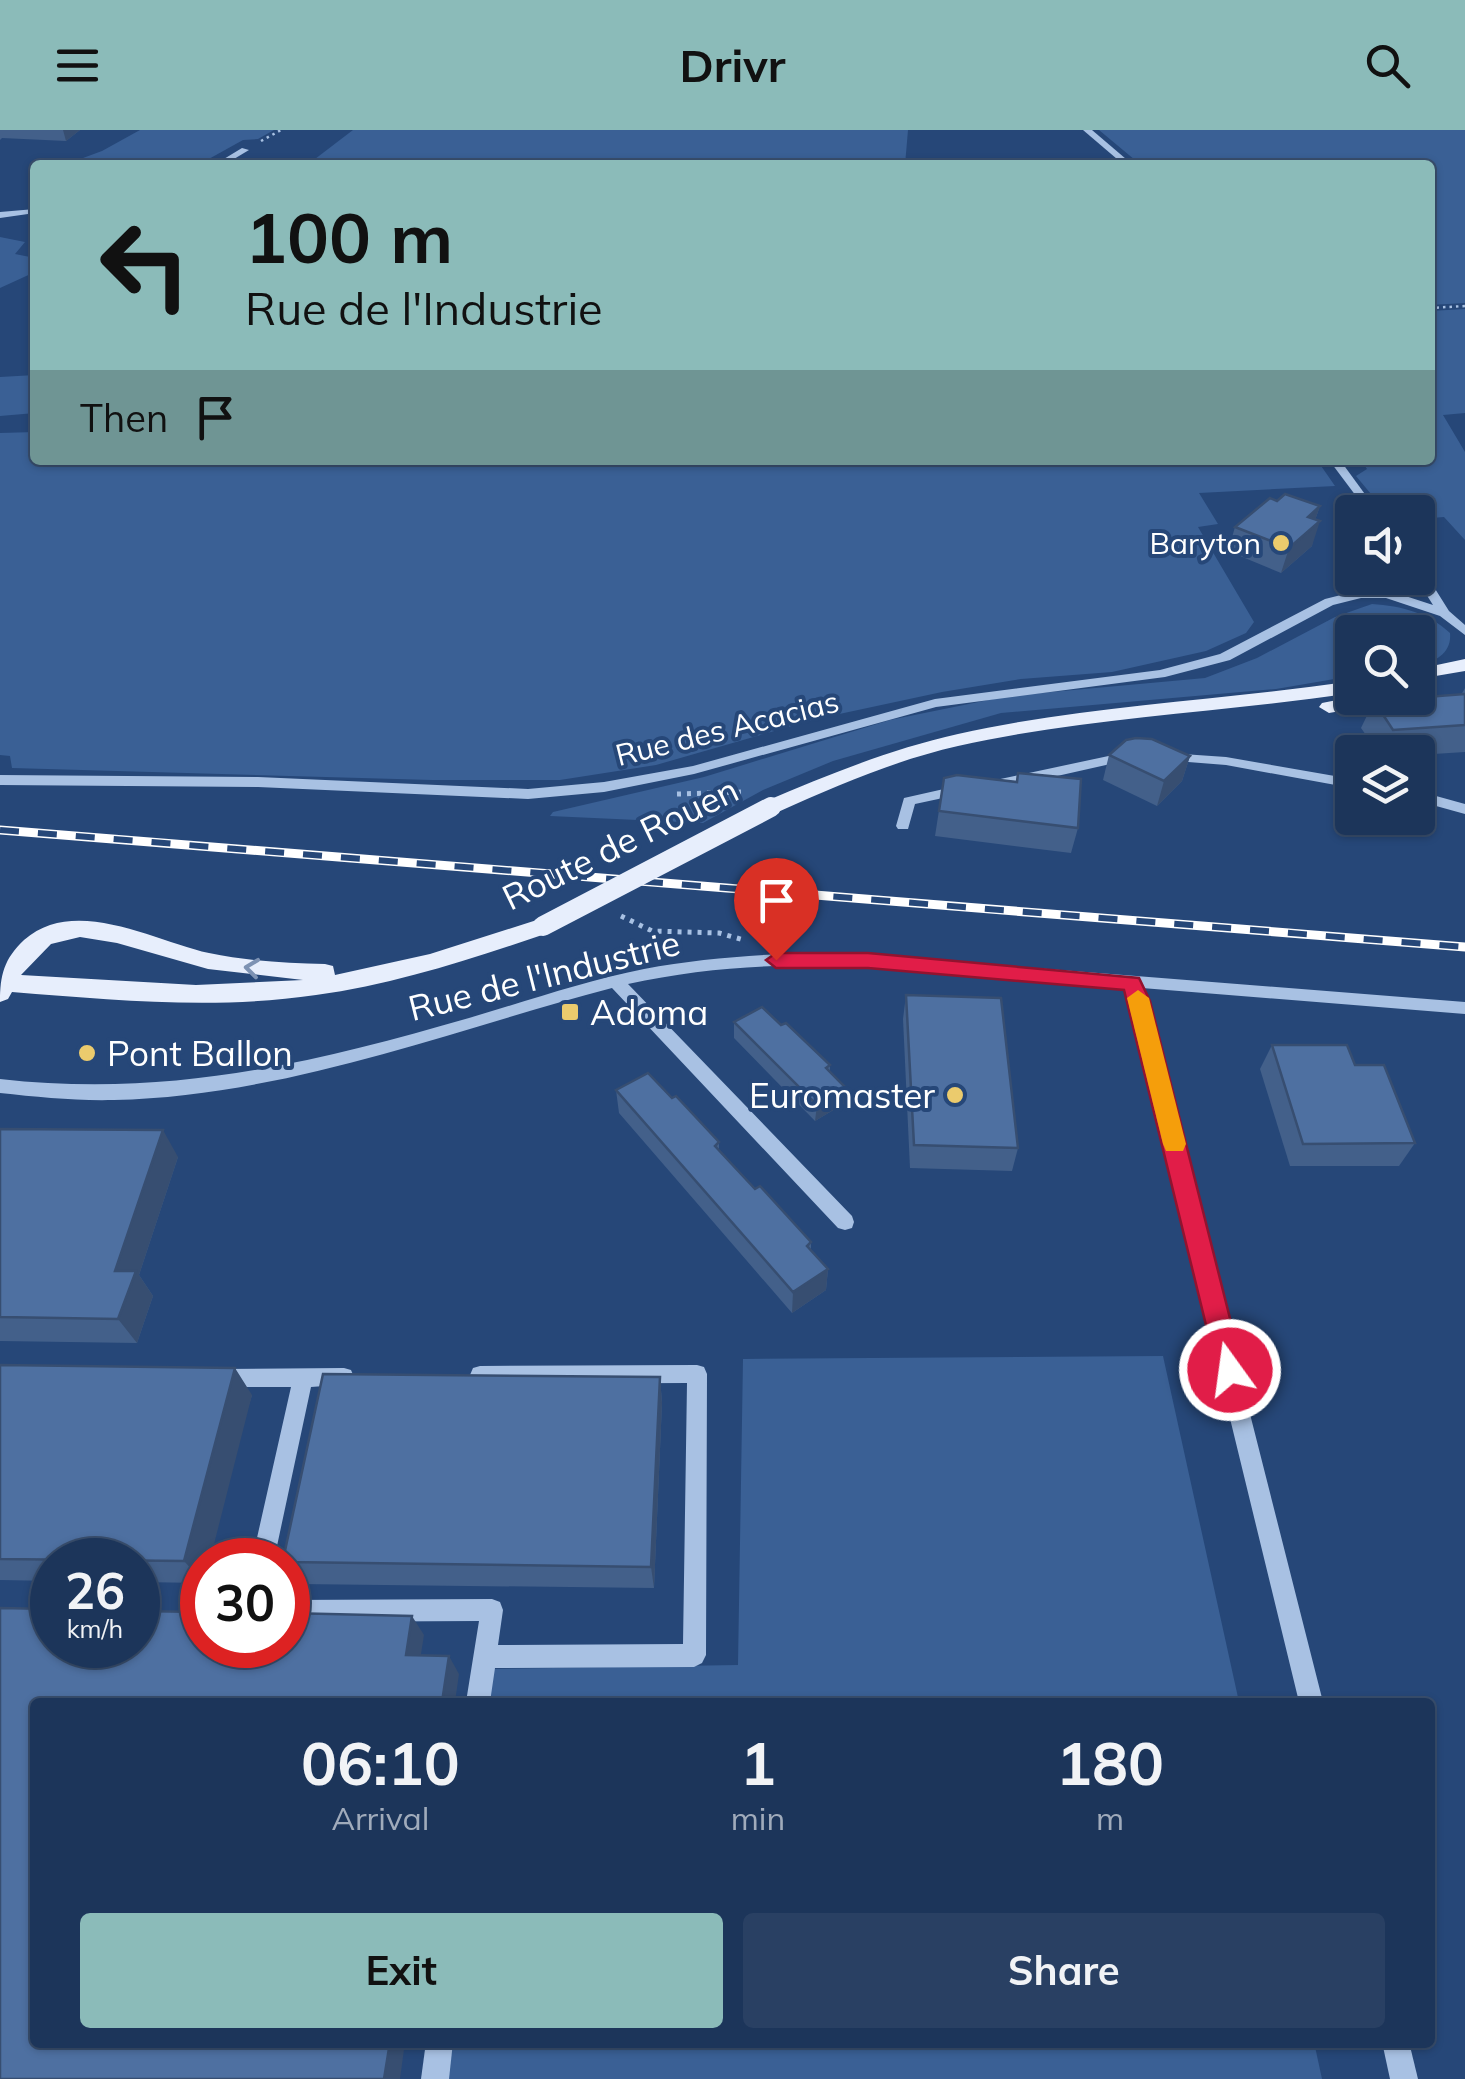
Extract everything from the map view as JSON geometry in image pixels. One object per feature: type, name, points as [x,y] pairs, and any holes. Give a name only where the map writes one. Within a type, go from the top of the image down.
[{"type":"main road","points":[[1435,670],[1465,664]]},
{"type":"main road","points":[[1435,688],[1465,682]]},
{"type":"main road","name":"Route de Rouen","points":[[2,986],[210,994],[313,987],[384,975],[543,926],[580,910],[765,802],[920,750],[1022,728],[1335,689]]},
{"type":"main road","name":"Route de Rouen","points":[[1084,720],[1273,714],[1335,705]]},
{"type":"main road","points":[[2,986],[18,960],[36,943],[62,930],[93,931],[256,970],[384,975]]},
{"type":"street","points":[[1087,130],[1123,160]]},
{"type":"street","points":[[227,160],[245,150]]},
{"type":"street","points":[[0,214],[30,211]]},
{"type":"street","points":[[1338,465],[1360,495]]},
{"type":"street","name":"Rue des Acacias","points":[[0,780],[258,782],[528,794],[604,786],[694,770],[935,703],[1160,674],[1225,657],[1329,602],[1357,595]]},
{"type":"street","name":"Rue des Acacias","points":[[1391,595],[1444,613]]},
{"type":"street","points":[[1432,595],[1444,613],[1465,631]]},
{"type":"street","points":[[903,826],[909,801],[925,795],[994,785],[1129,755],[1226,761],[1335,781]]},
{"type":"street","points":[[1435,801],[1465,809]]},
{"type":"street","name":"Rue de l'Industrie","points":[[0,1086],[34,1092],[125,1091],[262,1075],[382,1048],[616,982],[666,971],[742,962],[832,958],[1465,1008]]},
{"type":"street","points":[[616,982],[845,1222]]},
{"type":"street","points":[[1132,983],[1140,1001],[1311,1698]]},
{"type":"street","points":[[461,1376],[697,1374],[694,1655],[483,1657]]},
{"type":"street","points":[[190,1378],[362,1376]]},
{"type":"street","points":[[268,1538],[303,1377]]},
{"type":"street","points":[[310,1611],[492,1610],[478,1698]]},
{"type":"street","points":[[435,2079],[439,2048]]},
{"type":"street","points":[[1396,2048],[1404,2079]]},
{"type":"path","points":[[1435,308],[1465,306]]},
{"type":"path","points":[[688,796],[744,792],[765,802]]},
{"type":"path","points":[[580,910],[596,930],[612,917],[626,916],[652,931],[720,934],[756,944]]},
{"type":"shaded area","points":[[140,130],[274,130],[258,139],[243,140],[207,160],[78,160]]},
{"type":"shaded area","points":[[353,130],[908,130],[905,160],[315,159]]},
{"type":"shaded area","points":[[1099,130],[1465,130],[1465,303],[1435,305],[1435,160],[1135,160]]},
{"type":"shaded area","points":[[0,237],[25,242],[15,254],[30,257],[30,274],[0,288]]},
{"type":"shaded area","points":[[1465,309],[1465,413],[1443,415],[1465,452],[1465,540],[1444,517],[1435,518],[1435,495],[1372,495],[1356,476],[1367,469],[1364,465],[1435,465],[1435,311]]},
{"type":"shaded area","points":[[30,375],[30,413],[0,416],[0,377]]},
{"type":"shaded area","points":[[30,432],[30,465],[1320,465],[1335,486],[1199,493],[1218,524],[1198,527],[1254,622],[1246,633],[1206,651],[1112,672],[1021,679],[942,692],[816,719],[656,765],[560,780],[12,768],[10,756],[0,755],[0,433]]},
{"type":"shaded area","points":[[1372,604],[1421,615],[1341,615]]},
{"type":"shaded area","points":[[1335,617],[1335,679],[1276,689],[1001,713],[833,761],[763,790],[703,823],[550,816],[553,812],[704,777],[890,720],[1008,696],[1205,678],[1257,658]]},
{"type":"shaded area","points":[[1435,622],[1450,633],[1448,646],[1436,659]]},
{"type":"shaded area","points":[[1163,1356],[1238,1698],[487,1698],[491,1669],[738,1665],[743,1359]]},
{"type":"shaded area","points":[[444,2048],[1315,2048],[1322,2079],[441,2079]]},
{"type":"building","points":[[1285,494],[1320,506],[1308,517],[1320,521],[1289,548],[1235,527],[1270,498],[1277,501]]},
{"type":"building","points":[[1465,694],[1465,725],[1393,730],[1383,715],[1435,715],[1435,696]]},
{"type":"building","points":[[1152,739],[1190,756],[1164,781],[1109,755],[1126,740]]},
{"type":"building","points":[[1018,773],[1081,779],[1078,828],[939,811],[944,778],[957,775],[1017,782]]},
{"type":"building","name":"Euromaster","points":[[906,995],[1001,998],[1018,1148],[914,1145]]},
{"type":"building","points":[[762,1007],[781,1025],[786,1023],[830,1065],[826,1068],[846,1088],[817,1105],[734,1022]]},
{"type":"building","points":[[1272,1045],[1347,1045],[1355,1065],[1384,1065],[1415,1143],[1303,1144]]},
{"type":"building","points":[[648,1073],[672,1098],[676,1096],[719,1142],[715,1146],[755,1189],[760,1186],[811,1242],[807,1246],[828,1269],[793,1292],[616,1090]]},
{"type":"building","points":[[0,1129],[163,1130],[115,1271],[136,1271],[118,1319],[0,1317]]},
{"type":"building","points":[[0,1365],[235,1368],[190,1538],[180,1538],[180,1561],[160,1561],[160,1538],[30,1538],[30,1559],[0,1559]]},
{"type":"building","points":[[323,1374],[660,1377],[651,1567],[310,1562],[310,1538],[288,1538]]},
{"type":"building","points":[[0,1608],[30,1609],[30,1668],[160,1668],[160,1611],[180,1612],[180,1668],[310,1668],[310,1614],[412,1616],[406,1655],[449,1656],[443,1698],[30,1698],[30,2048],[389,2048],[384,2079],[0,2079]]},
{"type":"railway","points":[[0,830],[1465,947]]},
{"type":"slow traffic","points":[[1138,998],[1174,1144]]},
{"type":"place","name":"Baryton","points":[[1281,543]]},
{"type":"place","name":"Adoma","points":[[570,1012]]},
{"type":"place","name":"Pont Ballon","points":[[87,1053]]},
{"type":"place","name":"Euromaster","points":[[955,1095]]},
{"type":"route","points":[[776,960],[832,958],[1132,983],[1140,1001],[1230,1370]]}]
